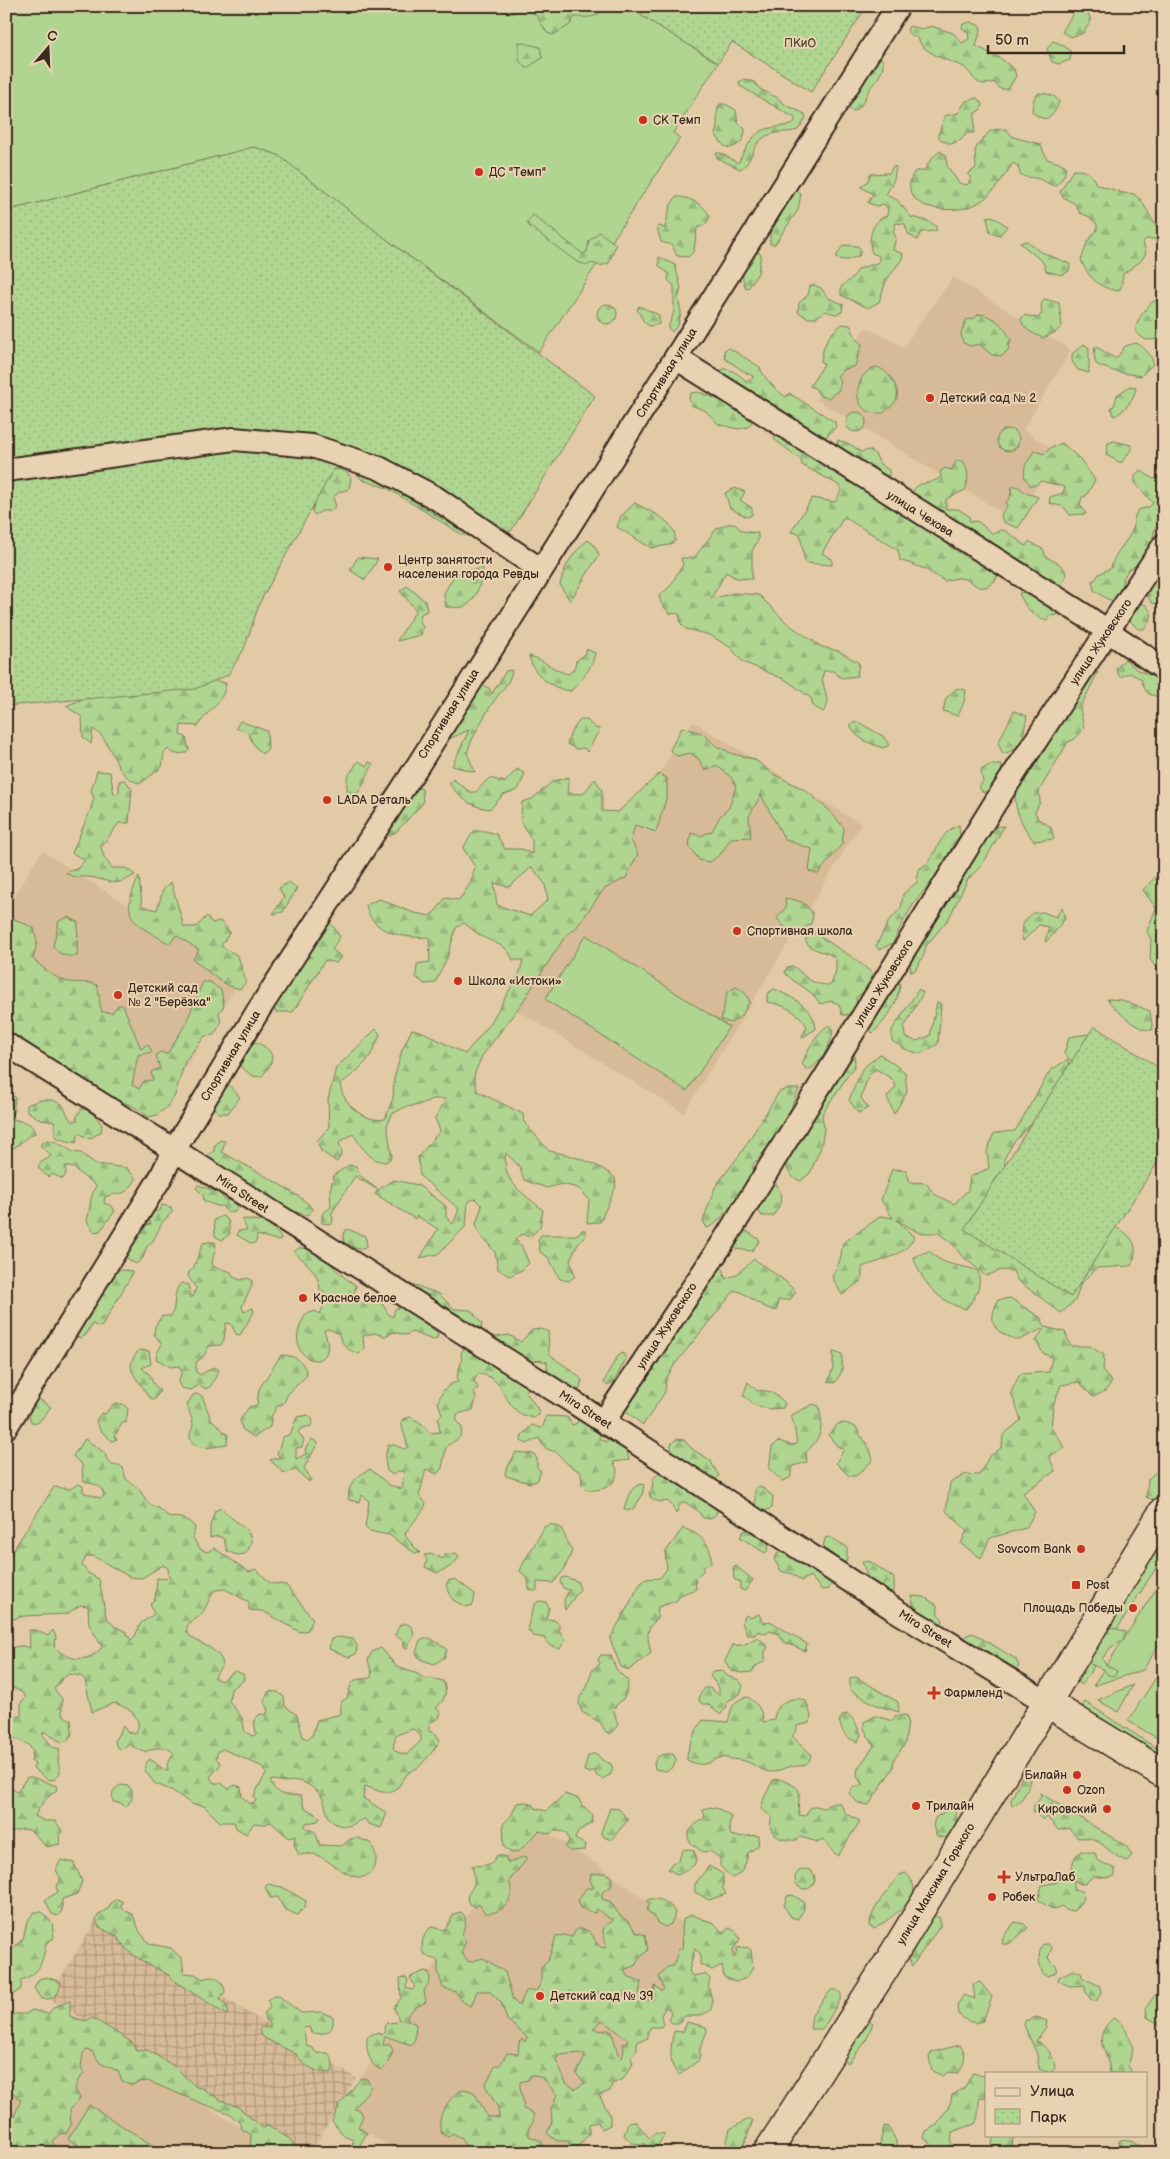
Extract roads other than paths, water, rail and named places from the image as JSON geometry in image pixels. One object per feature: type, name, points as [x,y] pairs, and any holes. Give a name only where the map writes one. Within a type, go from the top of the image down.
[{"type":"main road","name":"улица Максима Горького","points":[[767,2153],[885,1968],[1164,1510]]},
{"type":"main road","name":"Mira Street","points":[[1046,1702],[1164,1774]]},
{"type":"street","name":"Спортивная улица","points":[[6,1427],[157,1184],[174,1150],[262,1004],[541,570],[898,6]]},
{"type":"street","name":"улица Чехова","points":[[676,358],[1164,669]]},
{"type":"street","points":[[6,470],[234,439],[312,446],[379,468],[436,498],[541,570]]},
{"type":"street","name":"улица Жуковского","points":[[604,1421],[722,1244],[996,803],[1164,546]]},
{"type":"street","name":"Mira Street","points":[[6,1044],[604,1421],[895,1610],[1046,1702]]},
{"type":"place","name":"СК Темп","points":[[643,120]]},
{"type":"place","name":"ДС \"Темп\"","points":[[479,172]]},
{"type":"place","name":"Детский сад № 2","points":[[930,398]]},
{"type":"place","name":"Центр занятости населения города Ревды","points":[[388,567]]},
{"type":"place","name":"LADA Dеталь","points":[[327,800]]},
{"type":"place","name":"Спортивная школа","points":[[737,931]]},
{"type":"place","name":"Школа «Истоки»","points":[[458,981]]},
{"type":"place","name":"Детский сад № 2 \"Берёзка\"","points":[[118,995]]},
{"type":"place","name":"Красное белое","points":[[303,1298]]},
{"type":"place","name":"Sovcom Bank","points":[[1081,1549]]},
{"type":"place","name":"Post","points":[[1076,1585]]},
{"type":"place","name":"Площадь Победы","points":[[1133,1608]]},
{"type":"place","name":"Фармленд","points":[[934,1693]]},
{"type":"place","name":"Билайн","points":[[1077,1775]]},
{"type":"place","name":"Ozon","points":[[1067,1790]]},
{"type":"place","name":"Трилайн","points":[[916,1806]]},
{"type":"place","name":"Кировский","points":[[1107,1809]]},
{"type":"place","name":"УльтраЛаб","points":[[1004,1877]]},
{"type":"place","name":"Робек","points":[[992,1897]]},
{"type":"place","name":"Детский сад № 39","points":[[540,1996]]},
{"type":"park label","name":"ПКиО","points":[[800,43]]}]
